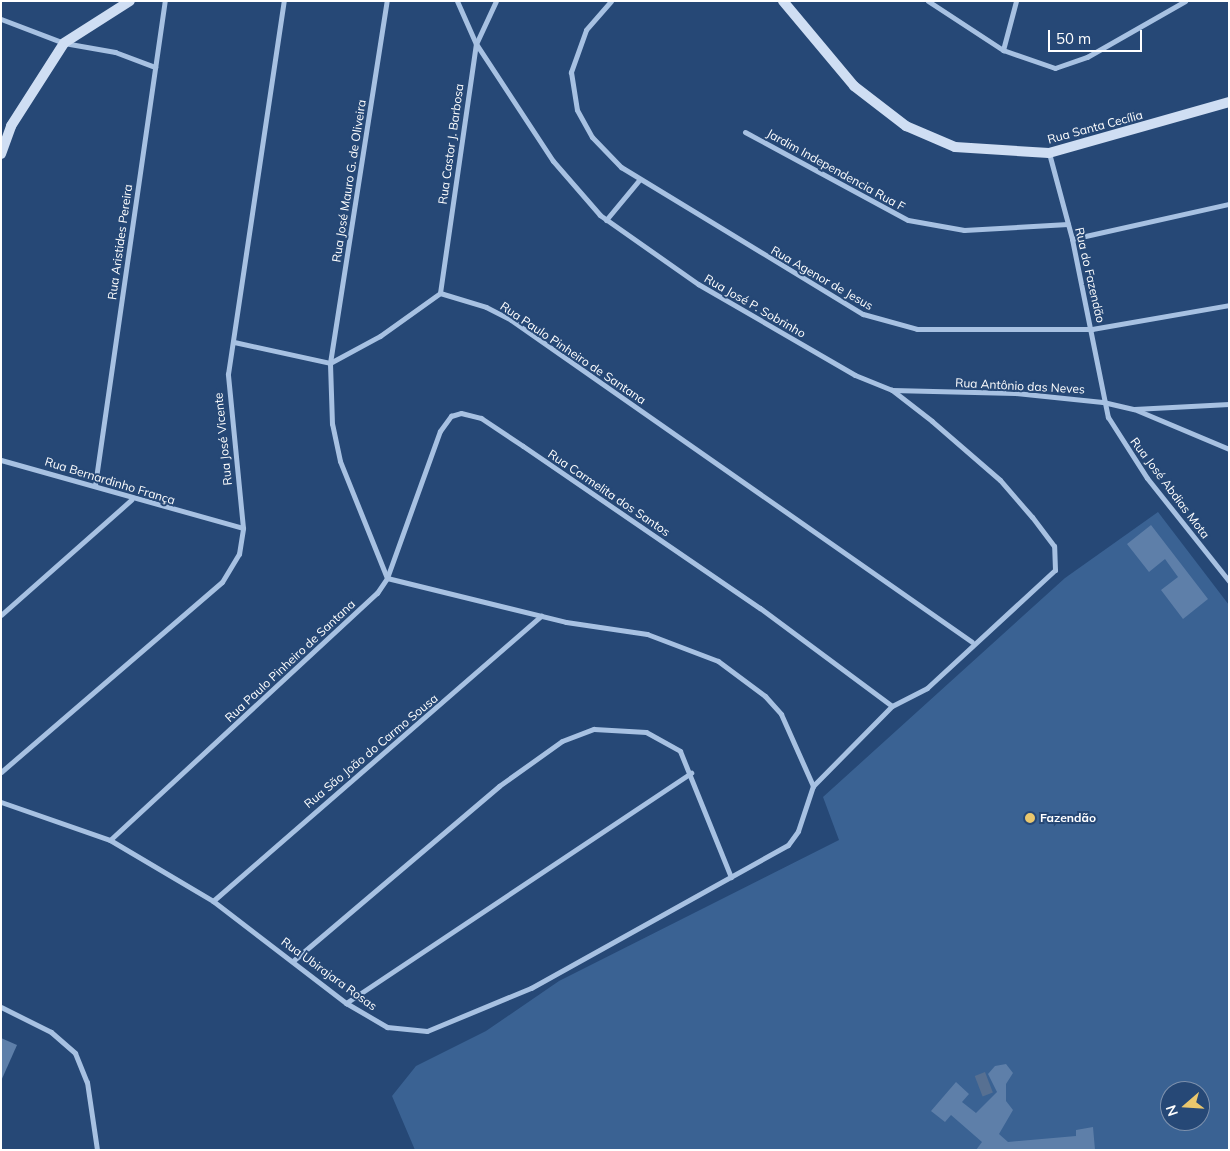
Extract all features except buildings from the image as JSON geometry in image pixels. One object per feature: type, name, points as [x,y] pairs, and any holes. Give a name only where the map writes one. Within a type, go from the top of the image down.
[{"type":"street","points":[[1,154],[6,125],[64,43],[130,1]]},
{"type":"street","name":"Rua Aristides Pereira","points":[[95,485],[165,1]]},
{"type":"street","name":"Rua José Vicente","points":[[1,772],[222,582],[239,554],[242,528],[227,390],[284,1]]},
{"type":"street","name":"Rua José Mauro G. de Oliveira","points":[[330,363],[387,1]]},
{"type":"street","points":[[458,1],[476,44]]},
{"type":"street","points":[[476,44],[496,1]]},
{"type":"street","name":"Rua Agenor de Jesus","points":[[611,1],[586,30],[576,51],[571,91],[592,137],[621,167],[878,321],[939,330],[1092,330],[1229,305]]},
{"type":"street","name":"Rua Santa Cecília","points":[[783,1],[854,86],[906,126],[955,147],[1048,154],[1229,102]]},
{"type":"street","points":[[928,1],[1003,50],[1047,67],[1069,65],[1185,1]]},
{"type":"street","points":[[1003,50],[1016,1]]},
{"type":"street","points":[[1,19],[64,43],[115,52],[155,67]]},
{"type":"street","name":"Rua José P. Sobrinho","points":[[476,44],[553,162],[606,220],[698,284],[855,375],[892,390],[1000,480],[1056,552],[1052,574],[972,642]]},
{"type":"street","name":"Rua Castor J. Barbosa","points":[[440,293],[476,44]]},
{"type":"street","name":"Jardim Independencia Rua F","points":[[745,132],[890,213],[916,223],[964,230],[1068,224]]},
{"type":"street","name":"Rua do Fazendão","points":[[1048,154],[1072,239],[1092,330],[1103,402]]},
{"type":"street","points":[[606,220],[640,179]]},
{"type":"street","points":[[1072,239],[1229,204]]},
{"type":"street","points":[[234,342],[330,363],[380,336],[440,293]]},
{"type":"street","name":"Rua Paulo Pinheiro de Santana","points":[[440,293],[486,307],[511,320],[972,642]]},
{"type":"street","points":[[330,363],[332,424],[340,461],[387,578],[541,616],[647,634],[718,661],[765,696],[781,714],[813,786],[892,706],[927,688],[972,642]]},
{"type":"street","name":"Rua Antônio das Neves","points":[[892,390],[1015,393],[1103,402],[1134,409],[1229,449]]},
{"type":"street","name":"Rua José Abdias Mota","points":[[1103,402],[1133,458],[1229,582]]},
{"type":"street","points":[[1134,409],[1229,404]]},
{"type":"street","name":"Rua Carmelita dos Santos","points":[[387,578],[440,431],[451,416],[470,414],[744,597],[892,706]]},
{"type":"street","name":"Rua Bernardinho França","points":[[1,460],[95,485],[131,500],[242,528]]},
{"type":"street","points":[[1,615],[131,500]]},
{"type":"street","name":"Rua Paulo Pinheiro de Santana","points":[[110,840],[367,605],[387,578]]},
{"type":"street","name":"Rua São João do Carmo Sousa","points":[[214,901],[541,616]]},
{"type":"street","points":[[294,960],[499,786],[562,741],[610,727],[646,732],[672,744],[691,773],[730,877]]},
{"type":"street","points":[[346,1002],[691,773]]},
{"type":"street","name":"Rua Ubirajara Rosas","points":[[1,802],[110,840],[214,901],[294,960],[346,1002],[396,1032],[427,1031],[531,988],[730,877],[794,839],[813,786]]},
{"type":"street","points":[[1,1007],[51,1032],[76,1053],[87,1082],[97,1150]]},
{"type":"shaded area","name":"Fazendão","points":[[1158,512],[1229,605],[1229,1150],[415,1150],[392,1096],[416,1066],[486,1031],[559,981],[839,840],[823,797],[1065,578]]},
{"type":"shaded area","points":[[985,1072],[993,1093],[983,1096],[975,1076]]},
{"type":"place","name":"Fazendão","points":[[1030,818]]}]
